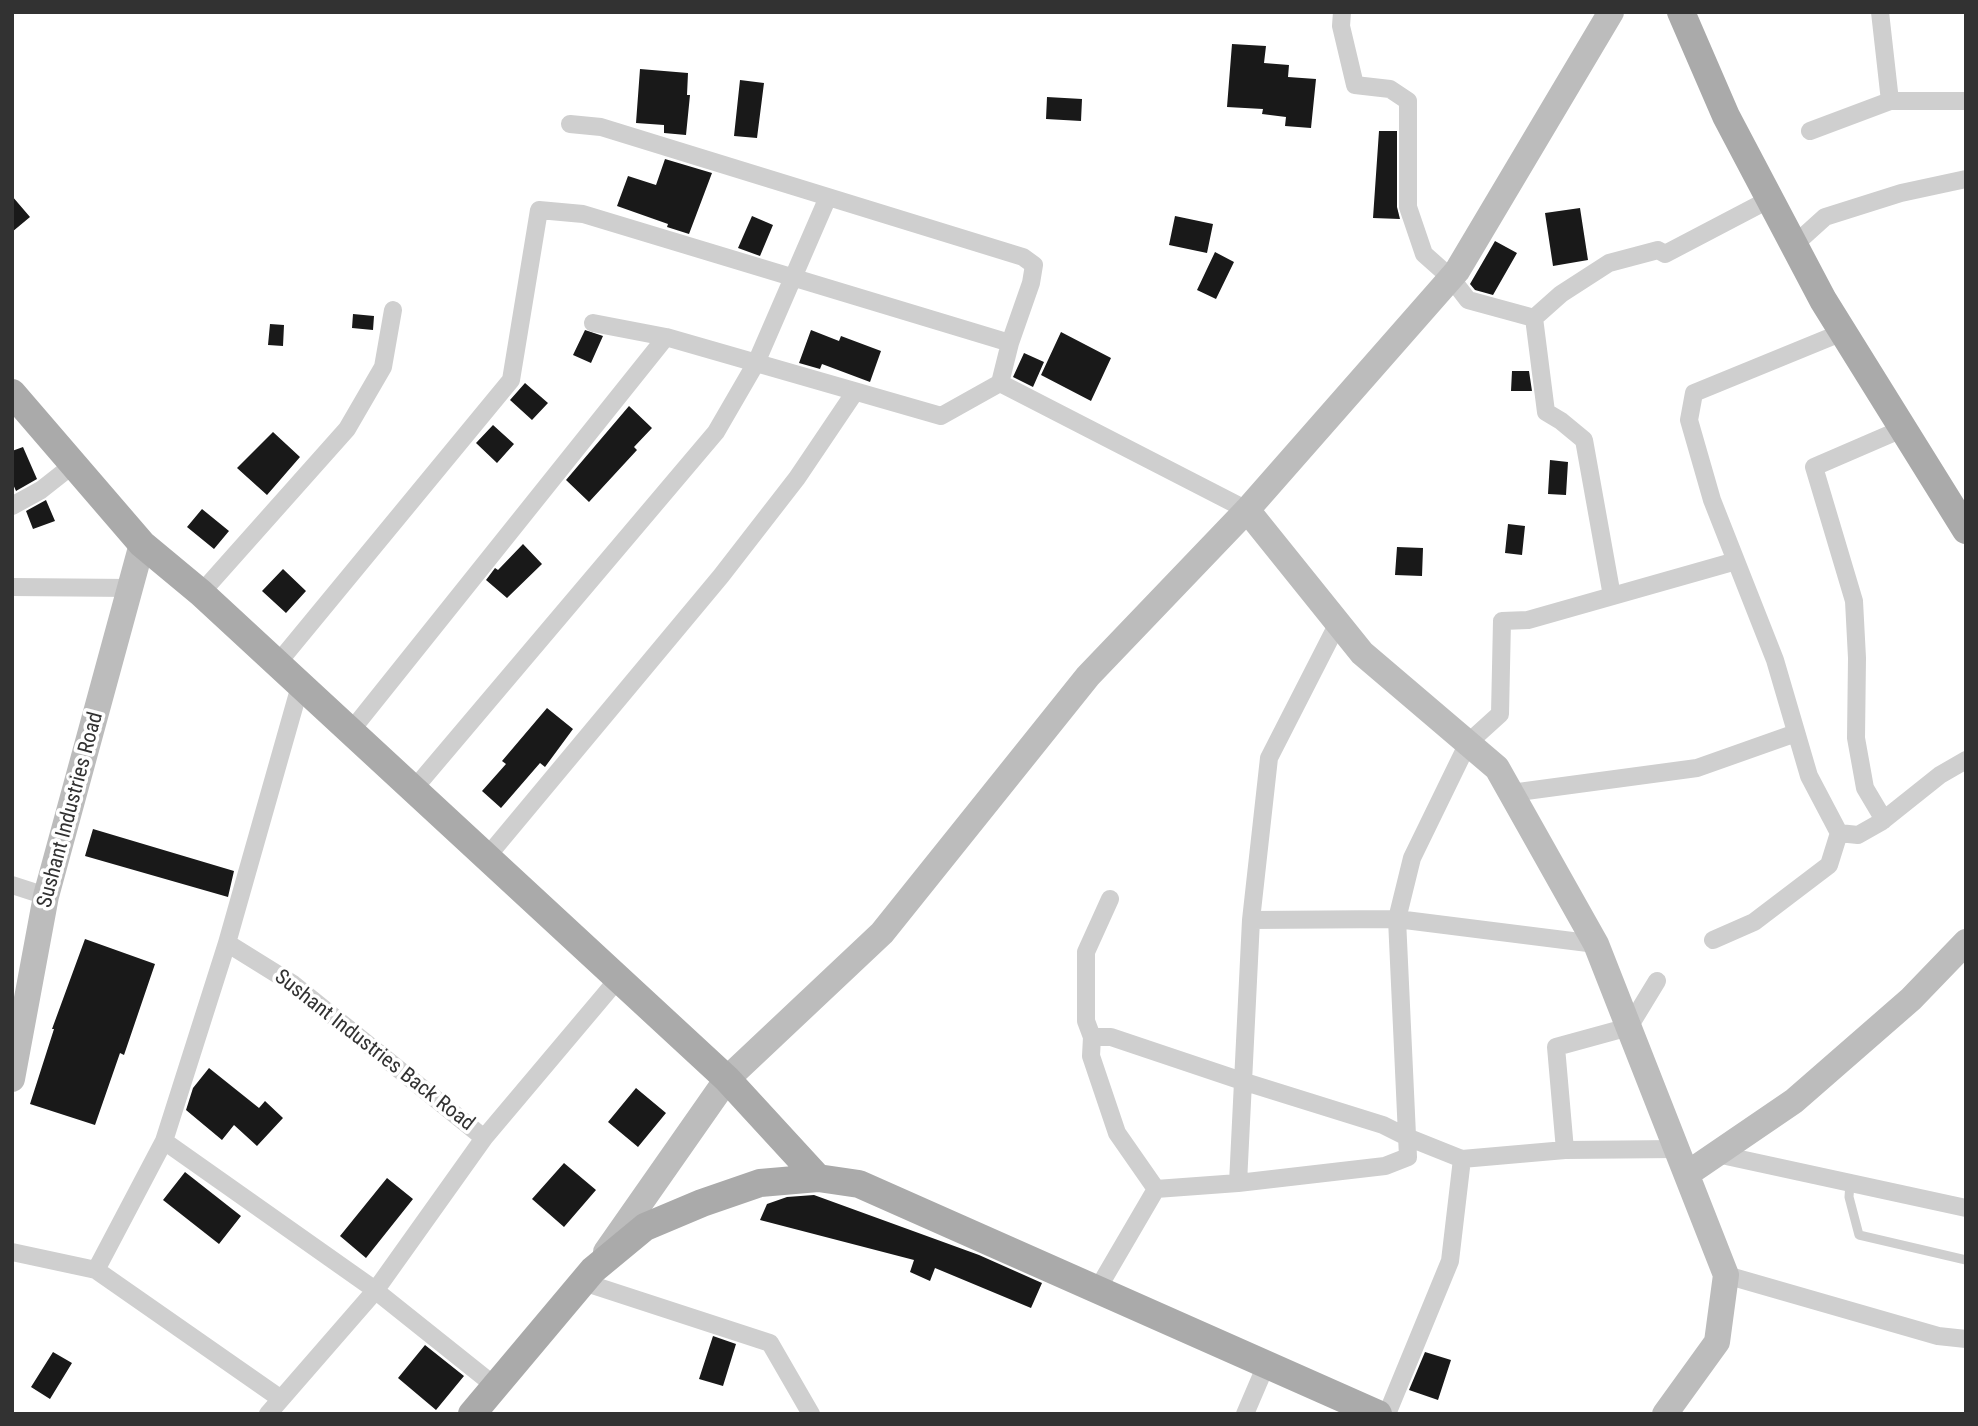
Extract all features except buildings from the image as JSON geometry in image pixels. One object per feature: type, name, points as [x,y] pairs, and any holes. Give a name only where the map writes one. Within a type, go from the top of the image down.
[{"type":"main road","points":[[1681,12],[1726,116],[1794,245],[1843,332],[1966,530]]},
{"type":"main road","points":[[12,393],[142,544],[201,593],[727,1079],[818,1178]]},
{"type":"main road","points":[[472,1414],[588,1276],[645,1227],[760,1183],[818,1178],[859,1184],[1378,1414]]},
{"type":"street","points":[[1342,12],[1341,26],[1355,85],[1390,89],[1408,101],[1408,207],[1424,254],[1451,278],[1468,300],[1534,318]]},
{"type":"street","points":[[811,1414],[770,1343],[588,1276],[727,1079],[882,933],[1088,676],[1247,510],[1451,278],[1611,12]]},
{"type":"street","points":[[1880,12],[1890,100]]},
{"type":"street","points":[[1810,131],[1890,100],[1966,101]]},
{"type":"street","points":[[570,124],[601,127],[1023,257],[1034,265],[1031,283],[1010,343],[1000,383],[941,416],[666,337],[593,323]]},
{"type":"street","points":[[1794,245],[1825,217],[1901,193],[1966,179]]},
{"type":"street","points":[[413,790],[716,432],[756,363],[828,197]]},
{"type":"street","points":[[1534,318],[1561,294],[1609,263],[1658,250],[1665,254],[1770,200]]},
{"type":"street","points":[[277,664],[511,380],[538,210],[583,214],[1010,343]]},
{"type":"street","points":[[201,593],[347,429],[383,367],[393,310]]},
{"type":"street","points":[[1534,318],[1546,412],[1584,440],[1612,596]]},
{"type":"street","points":[[1713,940],[1754,922],[1829,865],[1839,833],[1809,776],[1775,660],[1712,500],[1689,420],[1694,393],[1843,332]]},
{"type":"street","points":[[350,732],[666,337]]},
{"type":"street","points":[[1000,383],[1247,510],[1362,653],[1497,768],[1596,944],[1726,1275],[1717,1342],[1665,1414]]},
{"type":"street","points":[[486,858],[721,576],[797,478],[855,391]]},
{"type":"street","points":[[1884,820],[1865,788],[1856,737],[1857,658],[1854,601],[1814,467],[1902,429]]},
{"type":"street","points":[[12,506],[41,490],[74,464]]},
{"type":"street","name":"Sushant Industries Road","points":[[12,1079],[46,896],[142,544]]},
{"type":"street","points":[[1156,1189],[1238,1184],[1385,1166],[1408,1157],[1397,919],[1412,858],[1468,743],[1500,714],[1502,621],[1528,620],[1736,561]]},
{"type":"street","points":[[12,587],[131,588]]},
{"type":"street","points":[[1238,1184],[1251,920],[1269,758],[1338,623]]},
{"type":"street","points":[[96,1270],[164,1141],[227,943],[300,686]]},
{"type":"street","points":[[1511,793],[1697,768],[1796,733]]},
{"type":"street","points":[[1839,833],[1858,835],[1884,820],[1940,775],[1966,760]]},
{"type":"street","points":[[12,885],[46,896]]},
{"type":"street","points":[[1110,899],[1086,952],[1086,1021],[1092,1037],[1091,1056],[1117,1133],[1156,1189]]},
{"type":"street","points":[[1251,920],[1397,919],[1596,944]]},
{"type":"street","points":[[1687,1174],[1794,1101],[1910,999],[1966,942]]},
{"type":"street","name":"Sushant Industries Back Road","points":[[227,943],[293,985],[484,1138]]},
{"type":"street","name":"Sushant Industries Back Road","points":[[268,1414],[375,1291],[484,1138],[618,979]]},
{"type":"street","points":[[1564,1150],[1556,1047],[1629,1027],[1657,981]]},
{"type":"street","points":[[1092,1037],[1111,1037],[1384,1125],[1406,1138],[1462,1159],[1564,1150],[1677,1149]]},
{"type":"street","points":[[164,1141],[375,1291],[495,1386]]},
{"type":"street","points":[[1717,1154],[1966,1208]]},
{"type":"street","points":[[1387,1414],[1450,1261],[1462,1159]]},
{"type":"street","points":[[1097,1290],[1156,1189]]},
{"type":"street","points":[[12,1252],[96,1270],[281,1399]]},
{"type":"street","points":[[1726,1275],[1938,1336],[1966,1339]]},
{"type":"street","points":[[1245,1414],[1266,1365]]},
{"type":"lane","points":[[1850,1183],[1849,1197],[1859,1235],[1966,1260]]}]
